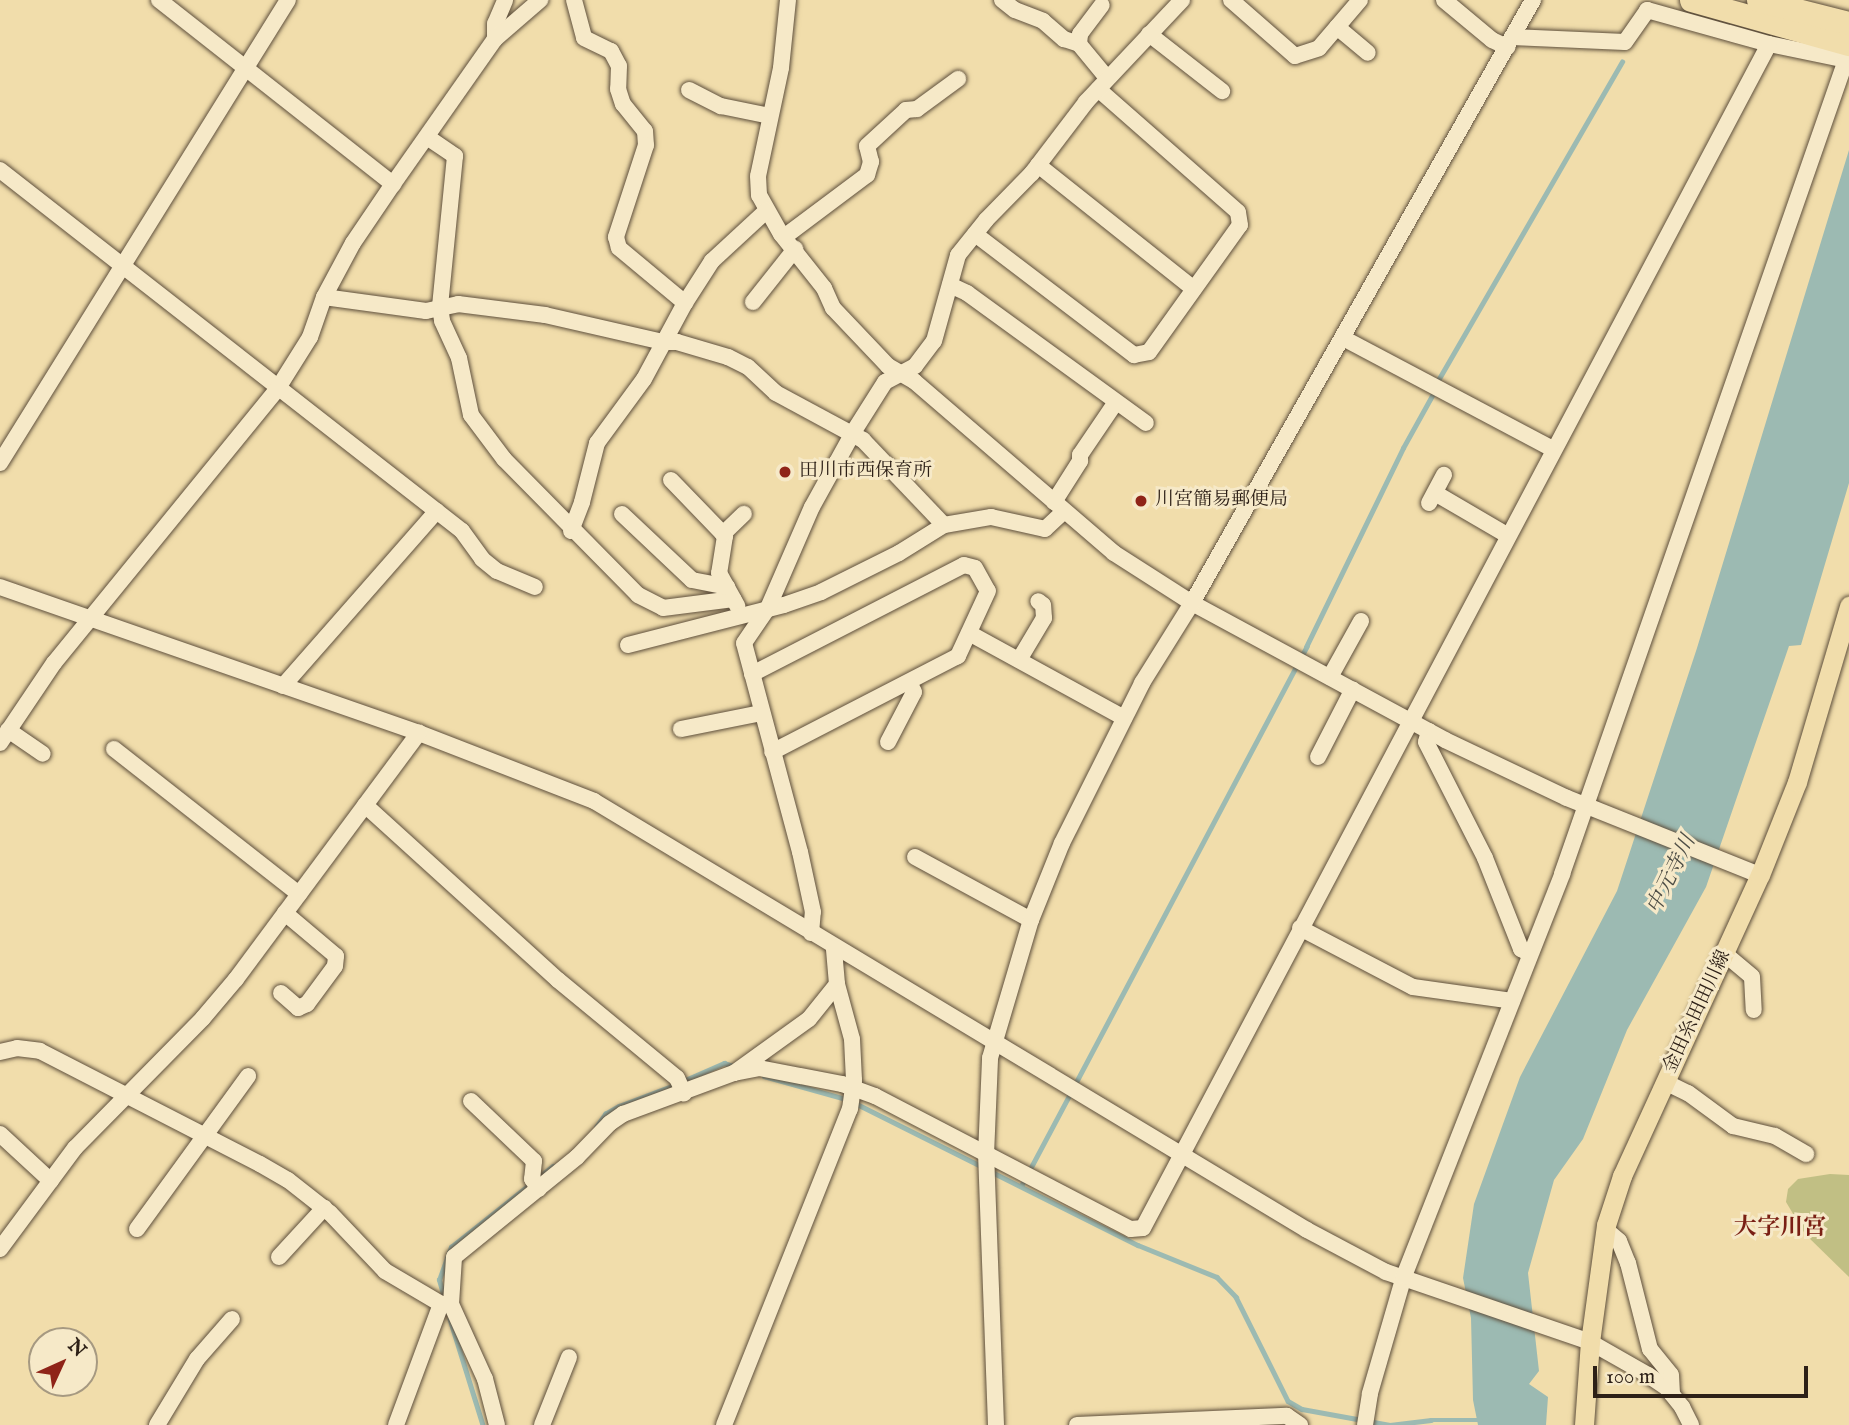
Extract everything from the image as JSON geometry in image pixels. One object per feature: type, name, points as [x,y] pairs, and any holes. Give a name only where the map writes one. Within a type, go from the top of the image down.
[{"type":"highway","points":[[1691,0],[1848,38]]},
{"type":"highway","points":[[1758,0],[1848,38]]},
{"type":"main road","name":"金田糸田田川線","points":[[1584,1425],[1584,1340],[1606,1230],[1622,1176],[1760,875],[1797,782],[1849,606]]},
{"type":"street","points":[[159,0],[393,184]]},
{"type":"street","points":[[0,463],[5,442],[121,265],[288,0]]},
{"type":"street","points":[[495,39],[495,24],[505,0]]},
{"type":"street","points":[[43,754],[3,736],[54,663],[278,388],[310,337],[324,297],[353,243],[495,39],[540,0]]},
{"type":"street","points":[[574,0],[583,38],[611,51],[619,66],[618,89],[624,104],[645,131],[646,145],[616,237],[619,248],[685,303]]},
{"type":"street","points":[[788,0],[781,68],[758,176],[759,195],[766,211],[824,288],[833,308],[888,366],[914,380],[1114,553],[1192,603],[1429,731],[1590,806],[1760,875]]},
{"type":"street","points":[[1002,0],[1015,10],[1043,21],[1064,39],[1079,44]]},
{"type":"street","points":[[811,933],[813,912],[744,643],[768,608],[812,507],[885,382],[915,366],[934,341],[958,255],[1038,165],[1103,84],[1182,0]]},
{"type":"street","points":[[1231,0],[1295,56],[1319,48],[1360,0]]},
{"type":"street","points":[[1365,1425],[1370,1393],[1409,1279],[1512,1001],[1590,806],[1848,38],[1769,44],[1647,10],[1625,42],[1509,42],[1492,40],[1444,0]]},
{"type":"street","points":[[996,1425],[986,1155],[990,1058],[1031,920],[1062,843],[1124,718],[1343,338],[1533,0]]},
{"type":"street","points":[[975,233],[1134,355],[1149,352],[1240,225],[1238,212],[1103,84],[1079,44],[1080,34],[1102,5]]},
{"type":"street","points":[[1337,27],[1368,53]]},
{"type":"street","points":[[1149,34],[1222,91]]},
{"type":"street","points":[[396,1425],[446,1304],[454,1257],[577,1157],[616,1118],[734,1073],[759,1068],[853,1088],[952,1134],[986,1155],[1131,1229],[1143,1228],[1507,535],[1769,44]]},
{"type":"street","points":[[753,302],[789,243],[867,175],[871,162],[867,146],[906,110],[917,109],[957,79]]},
{"type":"street","points":[[689,89],[721,106],[770,116]]},
{"type":"street","points":[[427,137],[455,156],[440,306],[442,321],[459,358],[471,415],[503,459],[571,531],[638,596],[663,607],[730,593]]},
{"type":"street","points":[[1038,165],[1194,289]]},
{"type":"street","points":[[3,180],[121,265],[437,511],[462,531],[482,559],[497,571],[535,587]]},
{"type":"street","points":[[571,531],[582,502],[597,443],[644,379],[685,303],[712,261],[766,211]]},
{"type":"street","points":[[950,285],[967,293],[1146,424]]},
{"type":"street","points":[[324,297],[426,311],[458,304],[545,315],[663,342],[677,342],[729,357],[748,367],[776,393],[863,440],[944,526]]},
{"type":"street","points":[[1343,338],[1553,449]]},
{"type":"street","points":[[628,645],[768,608],[831,587],[900,553],[944,526],[991,517],[1045,529],[1059,507],[1080,461],[1080,455],[1116,402]]},
{"type":"street","points":[[1444,475],[1432,498],[1507,535]]},
{"type":"street","points":[[671,480],[723,534]]},
{"type":"street","points":[[283,686],[437,511]]},
{"type":"street","points":[[622,514],[692,580],[730,593]]},
{"type":"street","points":[[742,614],[719,573],[723,534],[744,514]]},
{"type":"street","points":[[752,674],[964,565],[975,568],[988,591],[958,656],[772,752]]},
{"type":"street","points":[[0,587],[419,733],[594,801],[834,948],[1307,1230],[1386,1272],[1584,1340],[1648,1375],[1672,1394],[1691,1425]]},
{"type":"street","points":[[1019,660],[1044,618],[1043,605],[1038,601]]},
{"type":"street","points":[[1330,677],[1361,621]]},
{"type":"street","points":[[969,632],[1124,718]]},
{"type":"street","points":[[888,742],[914,692],[909,681]]},
{"type":"street","points":[[1318,757],[1353,689]]},
{"type":"street","points":[[681,729],[761,713]]},
{"type":"street","points":[[1429,731],[1426,742],[1485,858],[1521,949],[1530,954]]},
{"type":"street","points":[[0,1249],[75,1148],[203,1018],[419,733]]},
{"type":"street","points":[[114,749],[299,894]]},
{"type":"street","points":[[365,805],[558,980],[677,1078],[684,1094]]},
{"type":"street","points":[[915,857],[1031,920]]},
{"type":"street","points":[[281,993],[298,1008],[307,1004],[335,966],[336,956],[285,913]]},
{"type":"street","points":[[1300,928],[1413,987],[1512,1001]]},
{"type":"street","points":[[724,1425],[850,1109],[853,1088],[852,1039],[837,984],[834,948]]},
{"type":"street","points":[[1725,954],[1752,977],[1754,1010]]},
{"type":"street","points":[[734,1073],[809,1019],[837,984]]},
{"type":"street","points":[[0,1052],[18,1048],[40,1051],[288,1180],[324,1208],[385,1271],[446,1304],[485,1379],[497,1425]]},
{"type":"street","points":[[137,1229],[248,1076]]},
{"type":"street","points":[[1665,1082],[1688,1093],[1733,1125],[1775,1136],[1807,1154]]},
{"type":"street","points":[[471,1101],[534,1161],[532,1179],[539,1189]]},
{"type":"street","points":[[0,1134],[51,1181]]},
{"type":"street","points":[[279,1257],[324,1208]]},
{"type":"street","points":[[1606,1230],[1619,1241],[1629,1263],[1650,1349],[1671,1376],[1672,1394]]},
{"type":"street","points":[[157,1425],[197,1359],[232,1319]]},
{"type":"street","points":[[542,1425],[569,1357]]},
{"type":"street","points":[[1077,1425],[1287,1416],[1300,1425]]},
{"type":"shaded area","points":[[1830,1174],[1849,1175],[1849,1277],[1805,1234],[1786,1202],[1788,1189],[1798,1179]]},
{"type":"water","name":"中元寺川","points":[[1849,150],[1849,483],[1801,645],[1789,646],[1706,887],[1627,1030],[1583,1139],[1554,1180],[1528,1273],[1539,1371],[1529,1384],[1548,1397],[1546,1425],[1478,1425],[1473,1400],[1471,1318],[1463,1278],[1474,1204],[1520,1077],[1617,891],[1697,648]]},
{"type":"waterway","points":[[1436,384],[1622,62]]},
{"type":"waterway","points":[[1074,1086],[1306,647],[1403,448],[1434,392]]},
{"type":"waterway","points":[[683,1081],[724,1063],[736,1067]]},
{"type":"waterway","points":[[764,1076],[846,1099]]},
{"type":"waterway","points":[[596,1127],[605,1114],[619,1106],[675,1085]]},
{"type":"waterway","points":[[1021,1186],[1070,1094]]},
{"type":"waterway","points":[[855,1103],[981,1166]]},
{"type":"waterway","points":[[445,1301],[439,1280],[451,1247],[553,1166]]},
{"type":"waterway","points":[[992,1172],[1138,1245],[1217,1277],[1236,1297],[1288,1401],[1302,1409],[1390,1425],[1431,1420],[1481,1420]]},
{"type":"waterway","points":[[450,1319],[483,1425]]},
{"type":"place","name":"田川市西保育所","points":[[785,472]]},
{"type":"place","name":"川宮簡易郵便局","points":[[1141,501]]},
{"type":"district","name":"大字川宮","points":[[1780,1228]]}]
